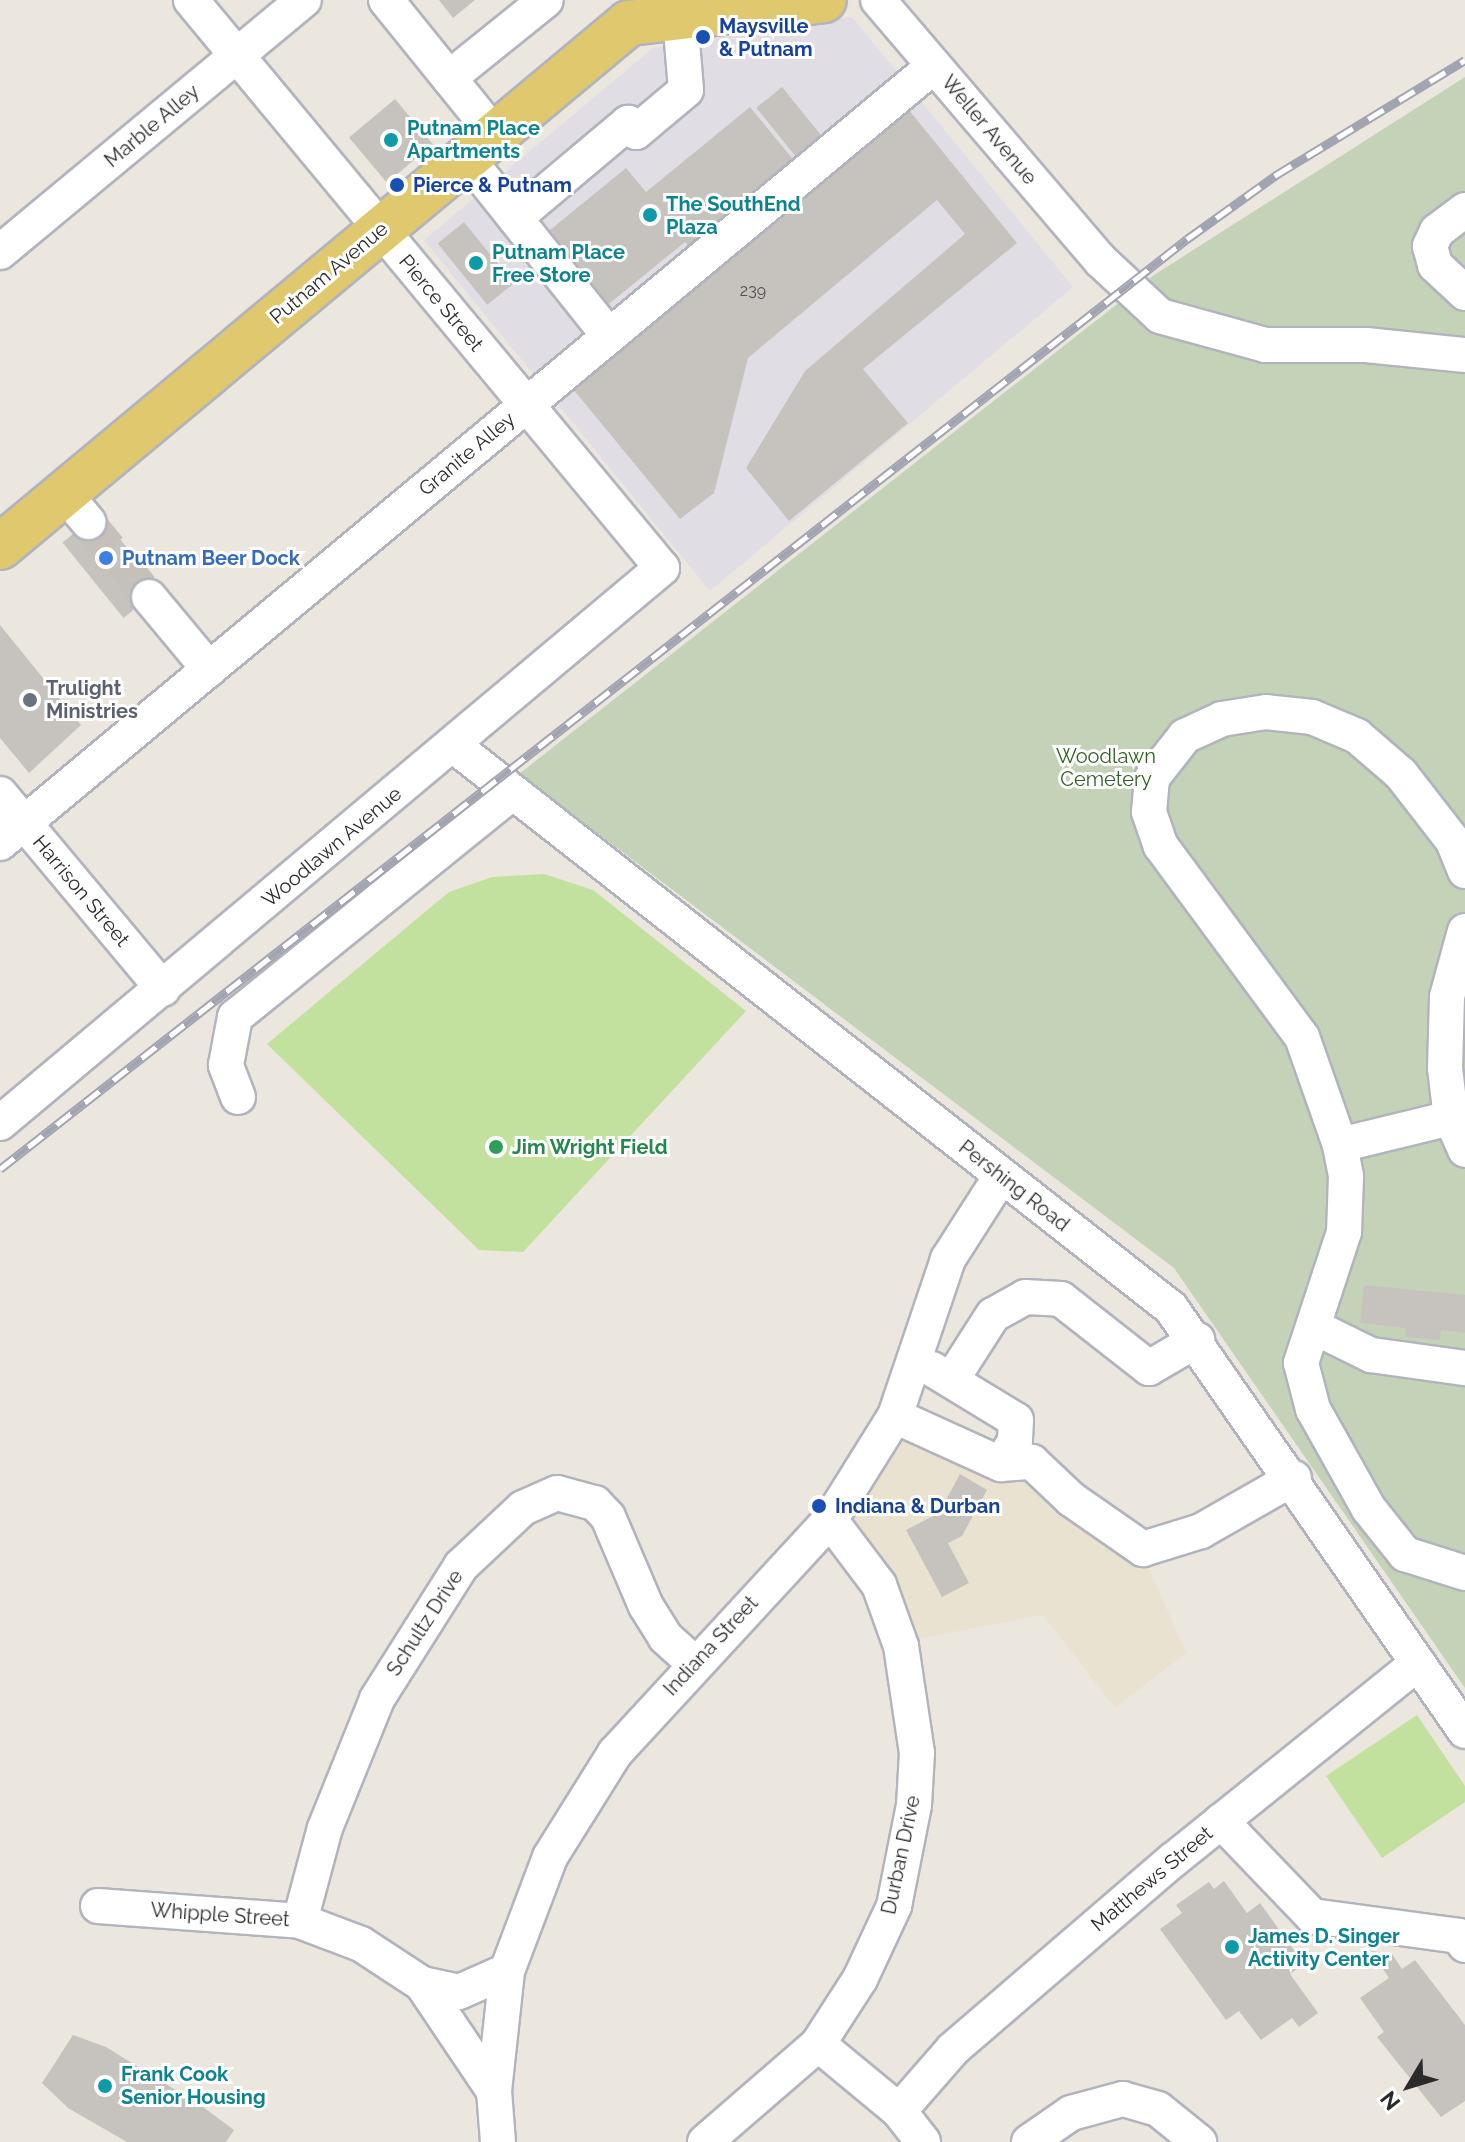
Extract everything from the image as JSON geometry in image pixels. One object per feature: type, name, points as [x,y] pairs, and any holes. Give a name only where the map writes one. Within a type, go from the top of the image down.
[{"type":"main road","points":[[655,14],[824,0]]},
{"type":"main road","name":"Putnam Avenue","points":[[0,547],[76,508],[381,230],[481,146],[655,14]]},
{"type":"street","name":"Pierce Street","points":[[191,0],[662,568]]},
{"type":"street","name":"Marble Alley","points":[[0,252],[304,0]]},
{"type":"street","points":[[386,0],[449,78],[515,218],[609,336]]},
{"type":"street","points":[[449,78],[546,0]]},
{"type":"street","name":"Weller Avenue","points":[[878,0],[1100,260],[1160,316],[1230,341],[1461,349]]},
{"type":"street","points":[[515,218],[628,123],[636,132],[686,90],[655,14]]},
{"type":"street","name":"Granite Alley","points":[[12,833],[934,66]]},
{"type":"street","points":[[1465,210],[1437,231],[1430,246],[1435,265],[1465,293]]},
{"type":"street","name":"Woodlawn Avenue","points":[[0,1123],[662,568]]},
{"type":"street","points":[[149,597],[209,669]]},
{"type":"street","points":[[1465,871],[1453,841],[1401,774],[1336,724],[1289,712],[1222,719],[1185,736],[1152,778],[1149,812],[1161,846],[1302,1037],[1340,1145],[1346,1176],[1344,1232],[1301,1363],[1303,1383],[1369,1509],[1405,1554],[1465,1573]]},
{"type":"street","name":"Pershing Road","points":[[453,745],[510,794],[1171,1308],[1294,1478],[1465,1731]]},
{"type":"street","name":"Harrison Street","points":[[0,794],[12,833],[163,989]]},
{"type":"street","points":[[238,1097],[226,1065],[235,1017],[510,794]]},
{"type":"street","points":[[1465,931],[1447,997],[1451,1118],[1465,1150]]},
{"type":"street","points":[[1340,1145],[1451,1118]]},
{"type":"street","name":"Indiana Street","points":[[498,2142],[494,2091],[507,1971],[550,1857],[615,1753],[694,1663],[830,1520],[895,1416],[948,1259],[1001,1176]]},
{"type":"street","points":[[952,1379],[993,1315],[1025,1297],[1061,1299],[1149,1368],[1197,1340]]},
{"type":"street","points":[[1314,1327],[1371,1355],[1465,1368]]},
{"type":"street","points":[[914,1359],[1016,1420],[1015,1441],[1001,1464]]},
{"type":"street","points":[[895,1416],[1001,1464],[1032,1462],[1071,1499],[1143,1549],[1201,1531],[1294,1478]]},
{"type":"street","name":"Schultz Drive","points":[[300,1921],[325,1828],[377,1699],[461,1566],[523,1508],[557,1493],[595,1503],[608,1517],[646,1606],[665,1637],[694,1663]]},
{"type":"street","name":"Durban Drive","points":[[705,2142],[818,2044],[860,1979],[894,1906],[914,1805],[917,1753],[901,1646],[879,1585],[830,1520]]},
{"type":"street","name":"Matthews Street","points":[[899,2111],[953,2049],[1221,1821],[1418,1663]]},
{"type":"street","points":[[1221,1821],[1312,1916],[1459,1936],[1465,1945]]},
{"type":"street","name":"Whipple Street","points":[[98,1906],[300,1921],[361,1944],[422,1984],[459,1992],[507,1971]]},
{"type":"street","name":"Whipple Street","points":[[422,1984],[494,2091]]},
{"type":"street","points":[[818,2044],[899,2111],[923,2142]]},
{"type":"street","points":[[1029,2142],[1071,2113],[1123,2099],[1158,2109],[1199,2142]]},
{"type":"shaded area","points":[[852,17],[1073,287],[710,591],[424,240],[653,48]]},
{"type":"shaded area","points":[[916,1408],[1144,1557],[1186,1653],[1115,1708],[1043,1615],[911,1640],[851,1522]]},
{"type":"green space","name":"Woodlawn Cemetery","points":[[1465,77],[1465,1688],[1174,1268],[519,774],[1154,275]]},
{"type":"green space","name":"Jim Wright Field","points":[[544,874],[593,890],[746,1011],[523,1252],[479,1250],[267,1044],[449,892],[492,877]]},
{"type":"green space","points":[[1417,1715],[1465,1786],[1465,1802],[1382,1858],[1326,1776]]},
{"type":"building","points":[[439,0],[475,0],[453,18]]},
{"type":"building","points":[[782,87],[823,138],[797,158],[756,108]]},
{"type":"building","name":"Putnam Place Apartments","points":[[395,99],[433,144],[387,183],[349,138]]},
{"type":"building","points":[[904,104],[1017,243],[863,369],[908,423],[789,521],[746,468],[805,371],[965,234],[937,200],[748,358],[714,493],[680,519],[568,383]]},
{"type":"building","name":"The SouthEnd Plaza","points":[[750,107],[796,163],[691,249],[685,242],[599,312],[539,239],[626,168],[646,192]]},
{"type":"building","name":"Putnam Place Free Store","points":[[464,222],[514,283],[487,305],[438,243]]},
{"type":"building","name":"Putnam Beer Dock","points":[[99,513],[160,588],[124,618],[62,543]]},
{"type":"building","name":"Trulight Ministries","points":[[0,625],[81,725],[29,773],[0,738]]},
{"type":"building","points":[[1364,1285],[1465,1295],[1465,1333],[1441,1330],[1440,1340],[1405,1337],[1406,1328],[1360,1323]]},
{"type":"building","points":[[960,1474],[987,1490],[962,1536],[948,1543],[969,1583],[942,1597],[906,1530],[939,1513]]},
{"type":"building","name":"James D. Singer Activity Center","points":[[1224,1881],[1247,1913],[1260,1903],[1304,1964],[1290,1974],[1318,2013],[1299,2027],[1292,2018],[1261,2040],[1239,2011],[1226,2020],[1160,1929],[1182,1913],[1176,1905],[1209,1882],[1214,1889]]},
{"type":"building","points":[[1371,1951],[1392,1954],[1402,1969],[1415,1960],[1465,2025],[1465,2101],[1441,2117],[1377,2037],[1384,2032],[1360,1998],[1389,1978]]},
{"type":"building","name":"Frank Cook Senior Housing","points":[[73,2035],[106,2047],[203,2107],[234,2130],[226,2142],[127,2142],[68,2108],[42,2083]]},
{"type":"tunnel","points":[[88,522],[149,597]]},
{"type":"railway","points":[[0,1169],[1187,239],[1276,175],[1465,60]]},
{"type":"place","name":"Maysville & Putnam","points":[[703,37]]},
{"type":"place","name":"Putnam Place Apartments","points":[[391,140]]},
{"type":"place","name":"Pierce & Putnam","points":[[397,185]]},
{"type":"place","name":"The SouthEnd Plaza","points":[[650,215]]},
{"type":"place","name":"Putnam Place Free Store","points":[[476,263]]},
{"type":"place","name":"Putnam Beer Dock","points":[[106,558]]},
{"type":"place","name":"Trulight Ministries","points":[[30,700]]},
{"type":"place","name":"Jim Wright Field","points":[[496,1147]]},
{"type":"place","name":"Indiana & Durban","points":[[819,1506]]},
{"type":"place","name":"James D. Singer Activity Center","points":[[1232,1947]]},
{"type":"place","name":"Frank Cook Senior Housing","points":[[105,2086]]}]
